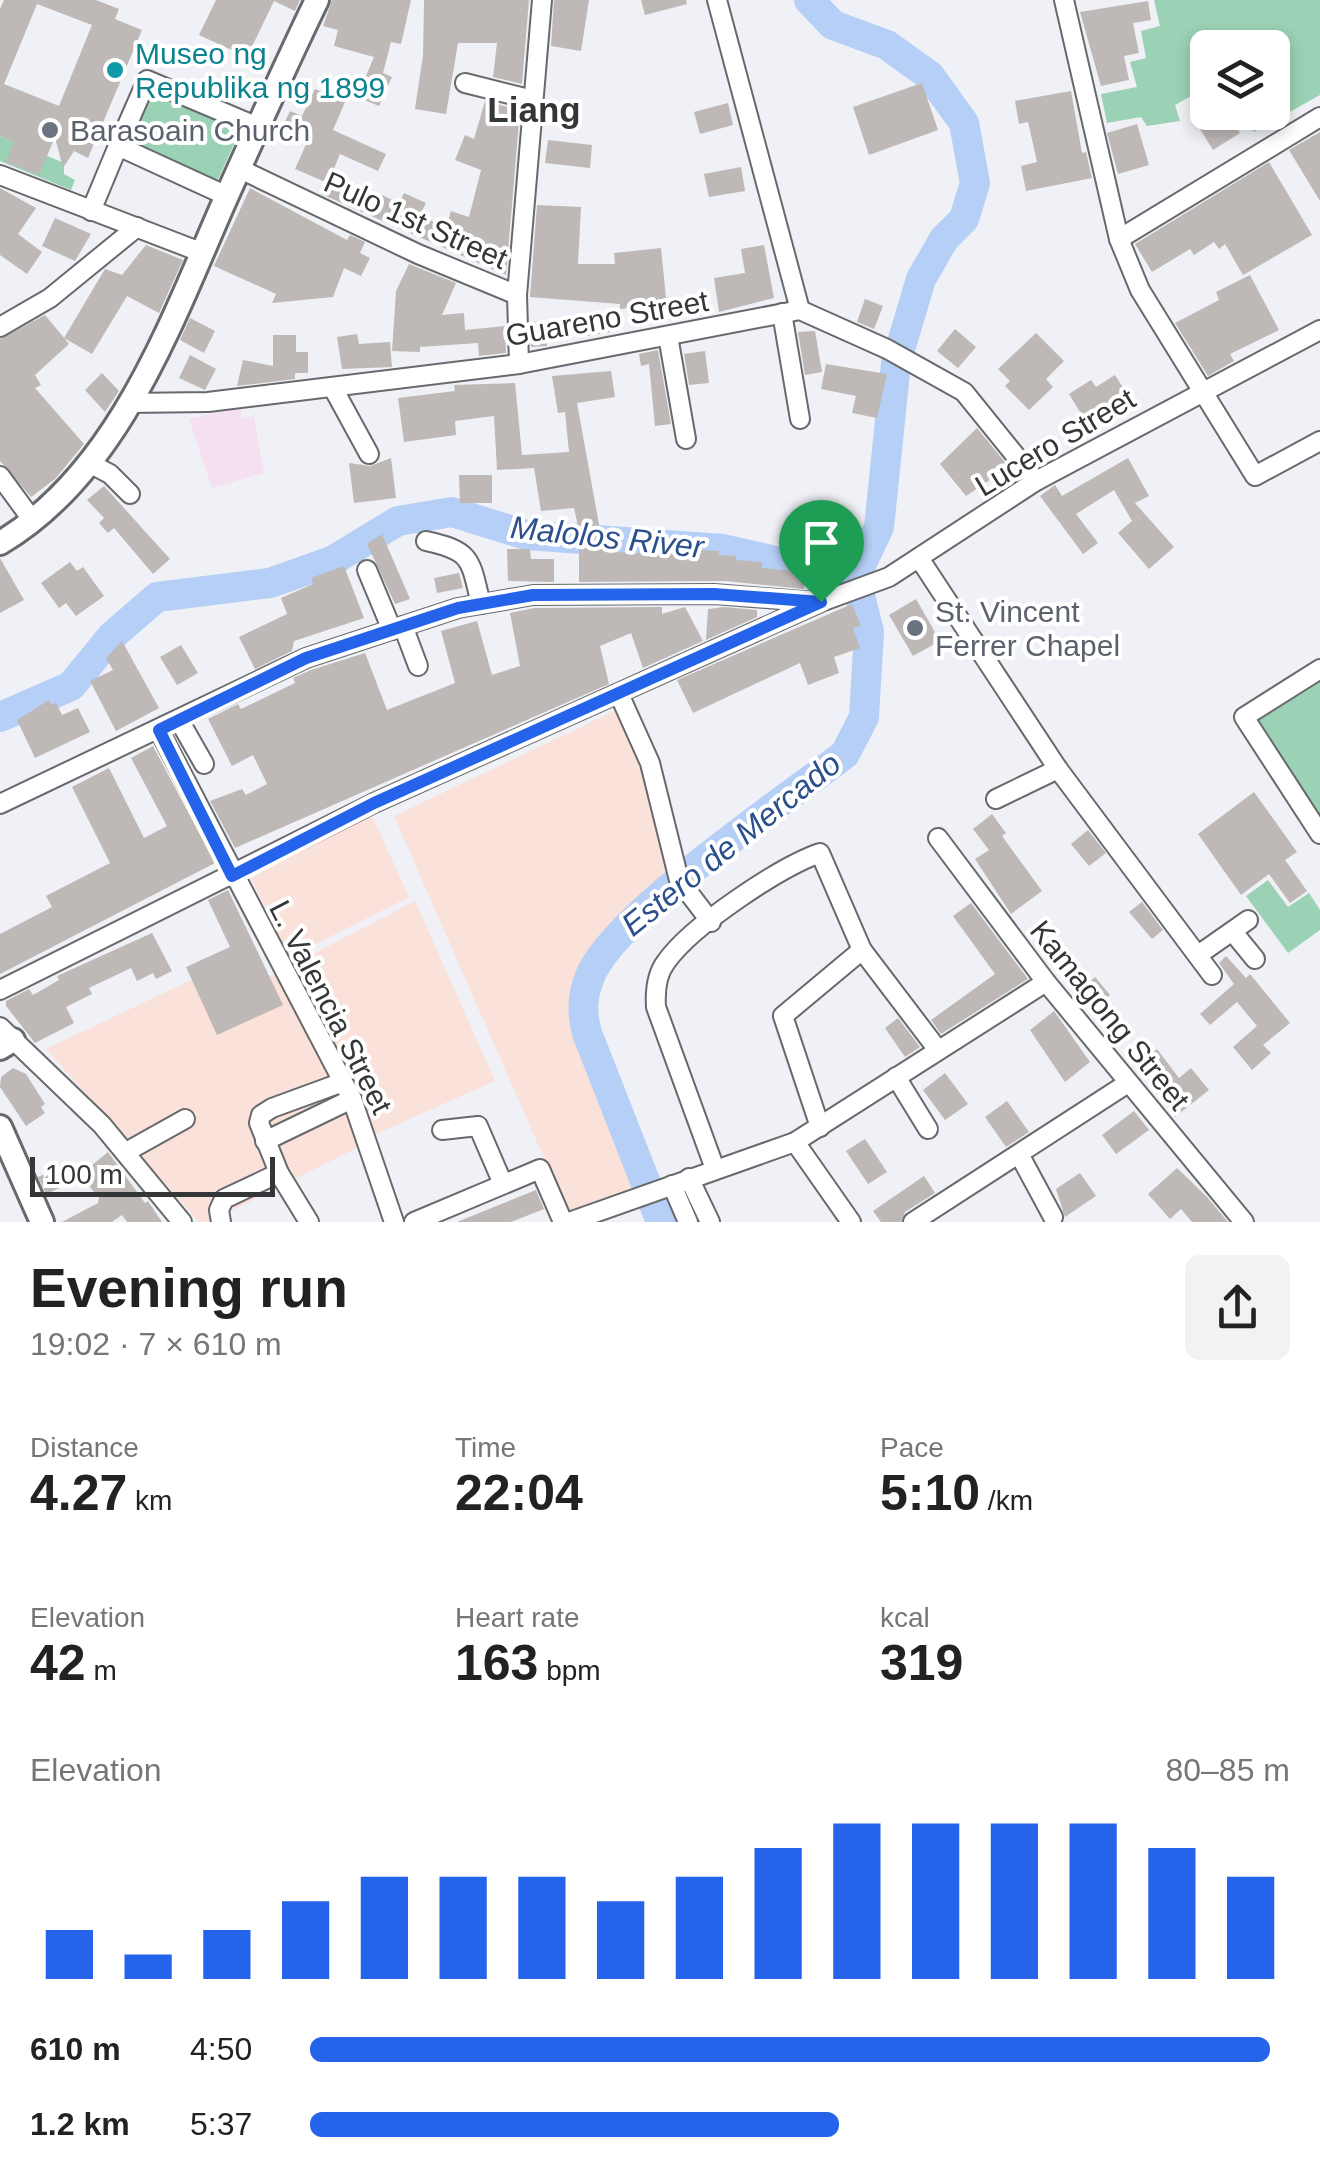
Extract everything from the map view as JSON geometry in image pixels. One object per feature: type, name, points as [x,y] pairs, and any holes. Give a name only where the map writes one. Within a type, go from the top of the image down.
[{"type":"main road","points":[[0,543],[33,520],[89,463],[128,402],[202,253],[317,0]]},
{"type":"main road","points":[[0,1127],[42,1222]]},
{"type":"street","points":[[518,364],[517,295],[542,0]]},
{"type":"street","points":[[716,0],[791,312],[800,419]]},
{"type":"street","points":[[1064,0],[1118,238],[1140,290],[1255,476],[1317,448]]},
{"type":"street","points":[[92,210],[147,80],[258,127]]},
{"type":"street","points":[[465,83],[533,100]]},
{"type":"street","points":[[1118,238],[1320,117]]},
{"type":"street","points":[[118,146],[227,196]]},
{"type":"street","name":"Pulo 1st Street","points":[[240,170],[418,254],[517,295]]},
{"type":"street","points":[[0,175],[202,253]]},
{"type":"street","points":[[0,327],[50,298],[138,226]]},
{"type":"street","points":[[791,312],[887,349],[964,392],[1036,480]]},
{"type":"street","name":"Guareno Street","points":[[128,402],[208,402],[518,364],[791,312]]},
{"type":"street","name":"Lucero Street","points":[[821,602],[889,577],[1036,480],[1201,389],[1320,330]]},
{"type":"street","points":[[668,336],[686,439]]},
{"type":"street","points":[[333,388],[369,454]]},
{"type":"street","points":[[89,463],[110,474],[130,494]]},
{"type":"street","points":[[0,476],[33,520]]},
{"type":"street","points":[[426,542],[458,548],[469,558],[481,604]]},
{"type":"street","points":[[919,558],[1058,769],[1212,975]]},
{"type":"street","points":[[366,570],[418,666]]},
{"type":"street","points":[[0,804],[306,658],[481,604],[533,595],[694,594],[821,602]]},
{"type":"street","points":[[0,990],[374,803],[821,602]]},
{"type":"street","points":[[1320,669],[1244,717],[1320,834]]},
{"type":"street","points":[[619,694],[650,763],[679,880],[711,922]]},
{"type":"street","points":[[179,720],[204,764]]},
{"type":"street","name":"L. Valencia Street","points":[[159,730],[352,1100],[394,1222]]},
{"type":"street","points":[[996,799],[1058,769]]},
{"type":"street","name":"Kamagong Street","points":[[938,838],[1046,982],[1244,1222]]},
{"type":"street","points":[[716,1170],[656,1007],[655,986],[666,961],[787,864],[820,853],[862,950],[938,1050]]},
{"type":"street","points":[[1198,955],[1241,926],[1255,959]]},
{"type":"street","points":[[820,1127],[784,1016],[862,950]]},
{"type":"street","points":[[414,1222],[540,1169],[566,1222],[794,1142],[1046,982]]},
{"type":"street","points":[[4,1038],[126,1152],[173,1219]]},
{"type":"street","points":[[896,1077],[928,1129]]},
{"type":"street","points":[[309,1222],[279,1174],[259,1123],[261,1115],[343,1082]]},
{"type":"street","points":[[913,1222],[944,1214],[1018,1154],[1128,1083]]},
{"type":"street","points":[[266,1141],[352,1100]]},
{"type":"street","points":[[126,1152],[185,1119]]},
{"type":"street","points":[[442,1130],[478,1126],[503,1184]]},
{"type":"street","points":[[794,1142],[851,1222]]},
{"type":"street","points":[[1018,1154],[1054,1217]]},
{"type":"street","points":[[221,1222],[219,1210],[224,1199],[279,1174]]},
{"type":"street","points":[[673,1184],[688,1222]]},
{"type":"street","points":[[673,1184],[710,1222]]},
{"type":"shaded area","points":[[240,407],[242,418],[254,416],[264,473],[212,488],[189,419]]},
{"type":"shaded area","points":[[625,706],[678,836],[683,872],[602,938],[577,990],[574,1018],[658,1193],[572,1222],[394,816]]},
{"type":"shaded area","points":[[372,816],[409,897],[290,957],[250,877]]},
{"type":"shaded area","points":[[415,901],[495,1081],[376,1134],[296,963]]},
{"type":"shaded area","points":[[283,970],[365,1144],[208,1222],[199,1222],[46,1049],[191,980],[212,1002]]},
{"type":"green space","points":[[1154,0],[1320,0],[1320,95],[1290,112],[1290,30],[1190,30],[1190,97],[1175,105],[1180,121],[1147,126],[1141,117],[1107,123],[1101,94],[1137,87],[1130,62],[1146,58],[1141,31],[1160,26]]},
{"type":"green space","points":[[151,86],[242,126],[216,184],[125,144]]},
{"type":"green space","points":[[0,136],[64,163],[64,174],[75,180],[71,190],[0,161]]},
{"type":"green space","points":[[1320,671],[1320,830],[1249,717]]},
{"type":"green space","points":[[1268,880],[1288,907],[1309,893],[1320,910],[1320,930],[1288,953],[1246,896]]},
{"type":"building","points":[[4,0],[96,0],[119,9],[115,19],[142,30],[88,158],[74,151],[63,168],[55,137],[39,175],[6,162],[14,142],[0,136],[0,9]],"holes":[[[37,4],[92,25],[59,106],[4,84]]]},
{"type":"building","points":[[216,0],[300,0],[295,11],[274,1],[247,57],[199,35]]},
{"type":"building","points":[[332,0],[411,0],[401,44],[391,42],[383,73],[392,77],[379,106],[357,97],[374,57],[334,46],[338,30],[323,26]]},
{"type":"building","points":[[424,0],[529,0],[522,84],[493,77],[497,43],[458,43],[446,114],[415,109],[423,55]]},
{"type":"building","points":[[554,0],[589,0],[581,51],[551,46]]},
{"type":"building","points":[[641,0],[686,0],[687,4],[645,15]]},
{"type":"building","points":[[1148,1],[1151,20],[1133,23],[1139,53],[1124,56],[1129,80],[1101,86],[1080,12]]},
{"type":"building","points":[[922,83],[938,130],[869,155],[853,107]]},
{"type":"building","points":[[315,89],[345,102],[333,130],[386,154],[378,171],[340,154],[328,183],[295,169],[308,140],[282,128],[290,111],[302,116]]},
{"type":"building","points":[[1071,91],[1082,153],[1086,152],[1092,178],[1026,191],[1021,166],[1037,162],[1028,122],[1019,124],[1015,101]]},
{"type":"building","points":[[485,101],[520,110],[506,275],[321,194],[325,184],[376,207],[382,195],[399,203],[404,193],[426,203],[420,215],[446,228],[451,211],[469,217],[481,170],[455,160],[465,135],[474,139]]},
{"type":"building","points":[[728,103],[733,125],[700,134],[694,112]]},
{"type":"building","points":[[1137,124],[1149,165],[1118,174],[1107,133]]},
{"type":"building","points":[[1200,130],[1238,130],[1240,133],[1213,150]]},
{"type":"building","points":[[1320,132],[1320,201],[1289,150]]},
{"type":"building","points":[[548,140],[592,145],[590,168],[545,163]]},
{"type":"building","points":[[1269,162],[1312,235],[1243,275],[1225,244],[1219,249],[1214,242],[1194,255],[1190,249],[1152,272],[1135,244]]},
{"type":"building","points":[[741,167],[745,191],[709,197],[704,174]]},
{"type":"building","points":[[0,188],[36,208],[18,234],[42,252],[27,274],[0,255]]},
{"type":"building","points":[[250,188],[347,240],[350,235],[365,242],[360,253],[370,258],[361,276],[344,268],[333,297],[272,303],[276,294],[214,266]]},
{"type":"building","points":[[537,205],[581,207],[578,264],[615,264],[614,253],[661,248],[667,308],[639,311],[638,307],[620,309],[620,304],[530,297]]},
{"type":"building","points":[[55,218],[91,234],[75,261],[42,246]]},
{"type":"building","points":[[146,245],[183,260],[159,313],[127,296],[92,354],[64,338],[105,269],[122,275]]},
{"type":"building","points":[[764,245],[774,298],[719,312],[714,278],[745,273],[741,249]]},
{"type":"building","points":[[409,264],[456,283],[442,315],[464,313],[465,330],[505,326],[506,353],[479,356],[478,343],[420,347],[420,352],[392,351],[396,291]]},
{"type":"building","points":[[1250,275],[1279,330],[1230,354],[1234,361],[1208,376],[1175,323],[1219,300],[1216,292]]},
{"type":"building","points":[[865,299],[883,306],[874,329],[857,322]]},
{"type":"building","points":[[45,315],[69,344],[35,375],[41,385],[35,388],[84,444],[55,479],[31,497],[0,461],[0,339]]},
{"type":"building","points":[[190,318],[215,331],[204,353],[180,340]]},
{"type":"building","points":[[585,320],[608,320],[610,332],[587,336]]},
{"type":"building","points":[[547,321],[547,346],[531,347],[530,322]]},
{"type":"building","points":[[955,329],[976,347],[958,368],[937,351]]},
{"type":"building","points":[[815,331],[822,372],[805,375],[798,332]]},
{"type":"building","points":[[1036,333],[1064,361],[1046,379],[1053,387],[1029,410],[1005,386],[1010,381],[998,369]]},
{"type":"building","points":[[357,334],[359,344],[390,342],[392,367],[342,369],[337,337]]},
{"type":"building","points":[[273,335],[296,335],[296,352],[308,352],[308,373],[295,373],[295,379],[237,386],[243,360],[273,366]]},
{"type":"building","points":[[658,350],[671,424],[655,426],[649,364],[641,366],[639,354]]},
{"type":"building","points":[[705,351],[709,383],[689,385],[684,354]]},
{"type":"building","points":[[190,355],[216,369],[205,390],[179,378]]},
{"type":"building","points":[[826,364],[887,374],[877,418],[852,413],[856,396],[821,389]]},
{"type":"building","points":[[611,371],[615,397],[577,403],[604,552],[648,553],[648,547],[719,551],[719,555],[736,556],[736,560],[762,562],[762,568],[794,571],[793,576],[805,577],[804,589],[725,581],[579,582],[579,531],[574,508],[541,511],[534,468],[497,470],[494,416],[455,421],[456,435],[404,442],[398,398],[455,391],[454,385],[515,383],[522,455],[569,452],[565,412],[558,413],[552,376]]},
{"type":"building","points":[[102,373],[119,391],[105,412],[85,390]]},
{"type":"building","points":[[1115,375],[1131,400],[1106,416],[1100,407],[1083,417],[1069,394],[1091,380],[1096,387]]},
{"type":"building","points":[[977,428],[1009,467],[966,496],[940,464]]},
{"type":"building","points":[[391,458],[396,498],[354,503],[349,463],[370,466]]},
{"type":"building","points":[[1128,458],[1149,496],[1135,503],[1174,547],[1149,569],[1118,533],[1132,521],[1114,490],[1076,514],[1098,543],[1083,554],[1040,496],[1055,485],[1062,496]]},
{"type":"building","points":[[459,475],[492,475],[492,503],[460,503]]},
{"type":"building","points":[[104,486],[170,559],[153,574],[114,528],[108,533],[99,523],[104,518],[87,500]]},
{"type":"building","points":[[382,534],[410,599],[395,604],[367,544]]},
{"type":"building","points":[[507,549],[530,549],[531,559],[554,559],[554,582],[508,581]]},
{"type":"building","points":[[0,558],[24,600],[0,613]]},
{"type":"building","points":[[70,562],[77,571],[83,567],[104,596],[76,616],[66,603],[59,608],[41,583]]},
{"type":"building","points":[[344,566],[364,618],[294,641],[292,651],[255,669],[239,637],[287,614],[281,598],[313,584],[311,578]]},
{"type":"building","points":[[459,573],[463,588],[437,593],[434,578]]},
{"type":"building","name":"St. Vincent Ferrer Chapel","points":[[916,599],[940,641],[913,656],[889,615]]},
{"type":"building","points":[[852,604],[861,626],[853,628],[860,648],[834,657],[839,673],[808,685],[800,663],[693,713],[677,680]]},
{"type":"building","points":[[662,607],[662,614],[685,607],[703,641],[643,668],[631,633],[600,646],[609,684],[235,848],[210,801],[242,789],[246,795],[267,784],[253,755],[232,766],[208,719],[238,704],[241,709],[295,683],[293,678],[311,670],[365,653],[387,710],[455,683],[441,631],[477,621],[492,675],[520,666],[510,613],[534,608]]},
{"type":"building","points":[[708,609],[757,610],[757,617],[706,640]]},
{"type":"building","points":[[122,641],[159,708],[116,731],[90,681],[113,670],[106,658]]},
{"type":"building","points":[[181,645],[198,673],[177,685],[160,657]]},
{"type":"building","points":[[49,700],[51,705],[56,703],[62,715],[78,708],[90,732],[35,758],[17,720]]},
{"type":"building","points":[[153,746],[215,863],[0,974],[0,934],[52,907],[46,896],[110,863],[72,787],[109,768],[144,838],[167,826],[131,758]]},
{"type":"building","points":[[1254,792],[1297,852],[1285,860],[1307,891],[1290,903],[1269,874],[1241,895],[1198,834]]},
{"type":"building","points":[[992,814],[1006,833],[1002,836],[1042,891],[1011,914],[975,859],[989,850],[973,829]]},
{"type":"building","points":[[1088,830],[1106,853],[1089,866],[1071,844]]},
{"type":"building","points":[[228,890],[283,1005],[217,1035],[186,967],[230,947],[208,900]]},
{"type":"building","points":[[1142,902],[1163,930],[1152,939],[1129,912]]},
{"type":"building","points":[[971,903],[1028,979],[941,1034],[931,1020],[995,974],[953,916]]},
{"type":"building","points":[[152,933],[172,971],[156,979],[153,973],[137,981],[131,968],[89,988],[92,994],[66,1007],[74,1023],[35,1043],[6,1006],[6,1001],[29,989],[33,995],[59,980],[57,976]]},
{"type":"building","points":[[1226,956],[1246,978],[1250,974],[1290,1023],[1263,1045],[1271,1053],[1252,1070],[1233,1047],[1257,1026],[1237,1002],[1210,1025],[1200,1014],[1234,984],[1219,963]]},
{"type":"building","points":[[1095,977],[1110,995],[1092,1011],[1077,993]]},
{"type":"building","points":[[1054,1011],[1090,1062],[1065,1082],[1030,1030]]},
{"type":"building","points":[[898,1018],[920,1047],[905,1057],[885,1028]]},
{"type":"building","points":[[1157,1049],[1179,1078],[1191,1068],[1209,1090],[1175,1117],[1138,1065]]},
{"type":"building","points":[[13,1068],[26,1074],[45,1104],[41,1107],[45,1113],[26,1126],[0,1087],[1,1077]]},
{"type":"building","points":[[945,1073],[968,1104],[945,1120],[923,1090]]},
{"type":"building","points":[[1007,1101],[1029,1132],[1006,1147],[985,1117]]},
{"type":"building","points":[[1134,1111],[1149,1130],[1116,1154],[1102,1135]]},
{"type":"building","points":[[865,1139],[887,1172],[868,1184],[846,1151]]},
{"type":"building","points":[[108,1152],[162,1222],[127,1222],[122,1215],[112,1222],[62,1222],[98,1203],[99,1198],[80,1175]]},
{"type":"building","points":[[58,1168],[66,1185],[46,1194],[38,1177]]},
{"type":"building","points":[[1177,1168],[1228,1222],[1192,1222],[1181,1209],[1170,1219],[1148,1194]]},
{"type":"building","points":[[1080,1173],[1096,1196],[1065,1217],[1056,1189]]},
{"type":"building","points":[[924,1176],[935,1193],[905,1212],[901,1222],[881,1222],[873,1211]]},
{"type":"building","points":[[536,1190],[544,1209],[511,1222],[457,1222]]},
{"type":"waterway","name":"Malolos River","points":[[0,717],[71,686],[112,636],[157,597],[270,583],[332,561],[398,521],[452,512],[526,535],[723,549],[832,574],[862,563],[879,527],[896,363],[921,279],[944,239],[964,219],[975,183],[964,123],[930,76],[887,45],[833,25],[809,0]]},
{"type":"waterway","name":"Estero de Mercado","points":[[661,1222],[587,1033],[583,1010],[586,989],[607,949],[634,920],[706,858],[845,754],[864,717],[869,632],[853,568]]},
{"type":"place","name":"Museo ng Republika ng 1899","points":[[115,70]]},
{"type":"place","name":"Barasoain Church","points":[[50,130]]},
{"type":"place","name":"St. Vincent Ferrer Chapel","points":[[915,628]]},
{"type":"district","name":"Liang","points":[[534,109]]},
{"type":"route","points":[[714,594],[821,602],[374,803],[232,876],[159,730],[306,658],[458,608],[533,595],[714,594]]}]
